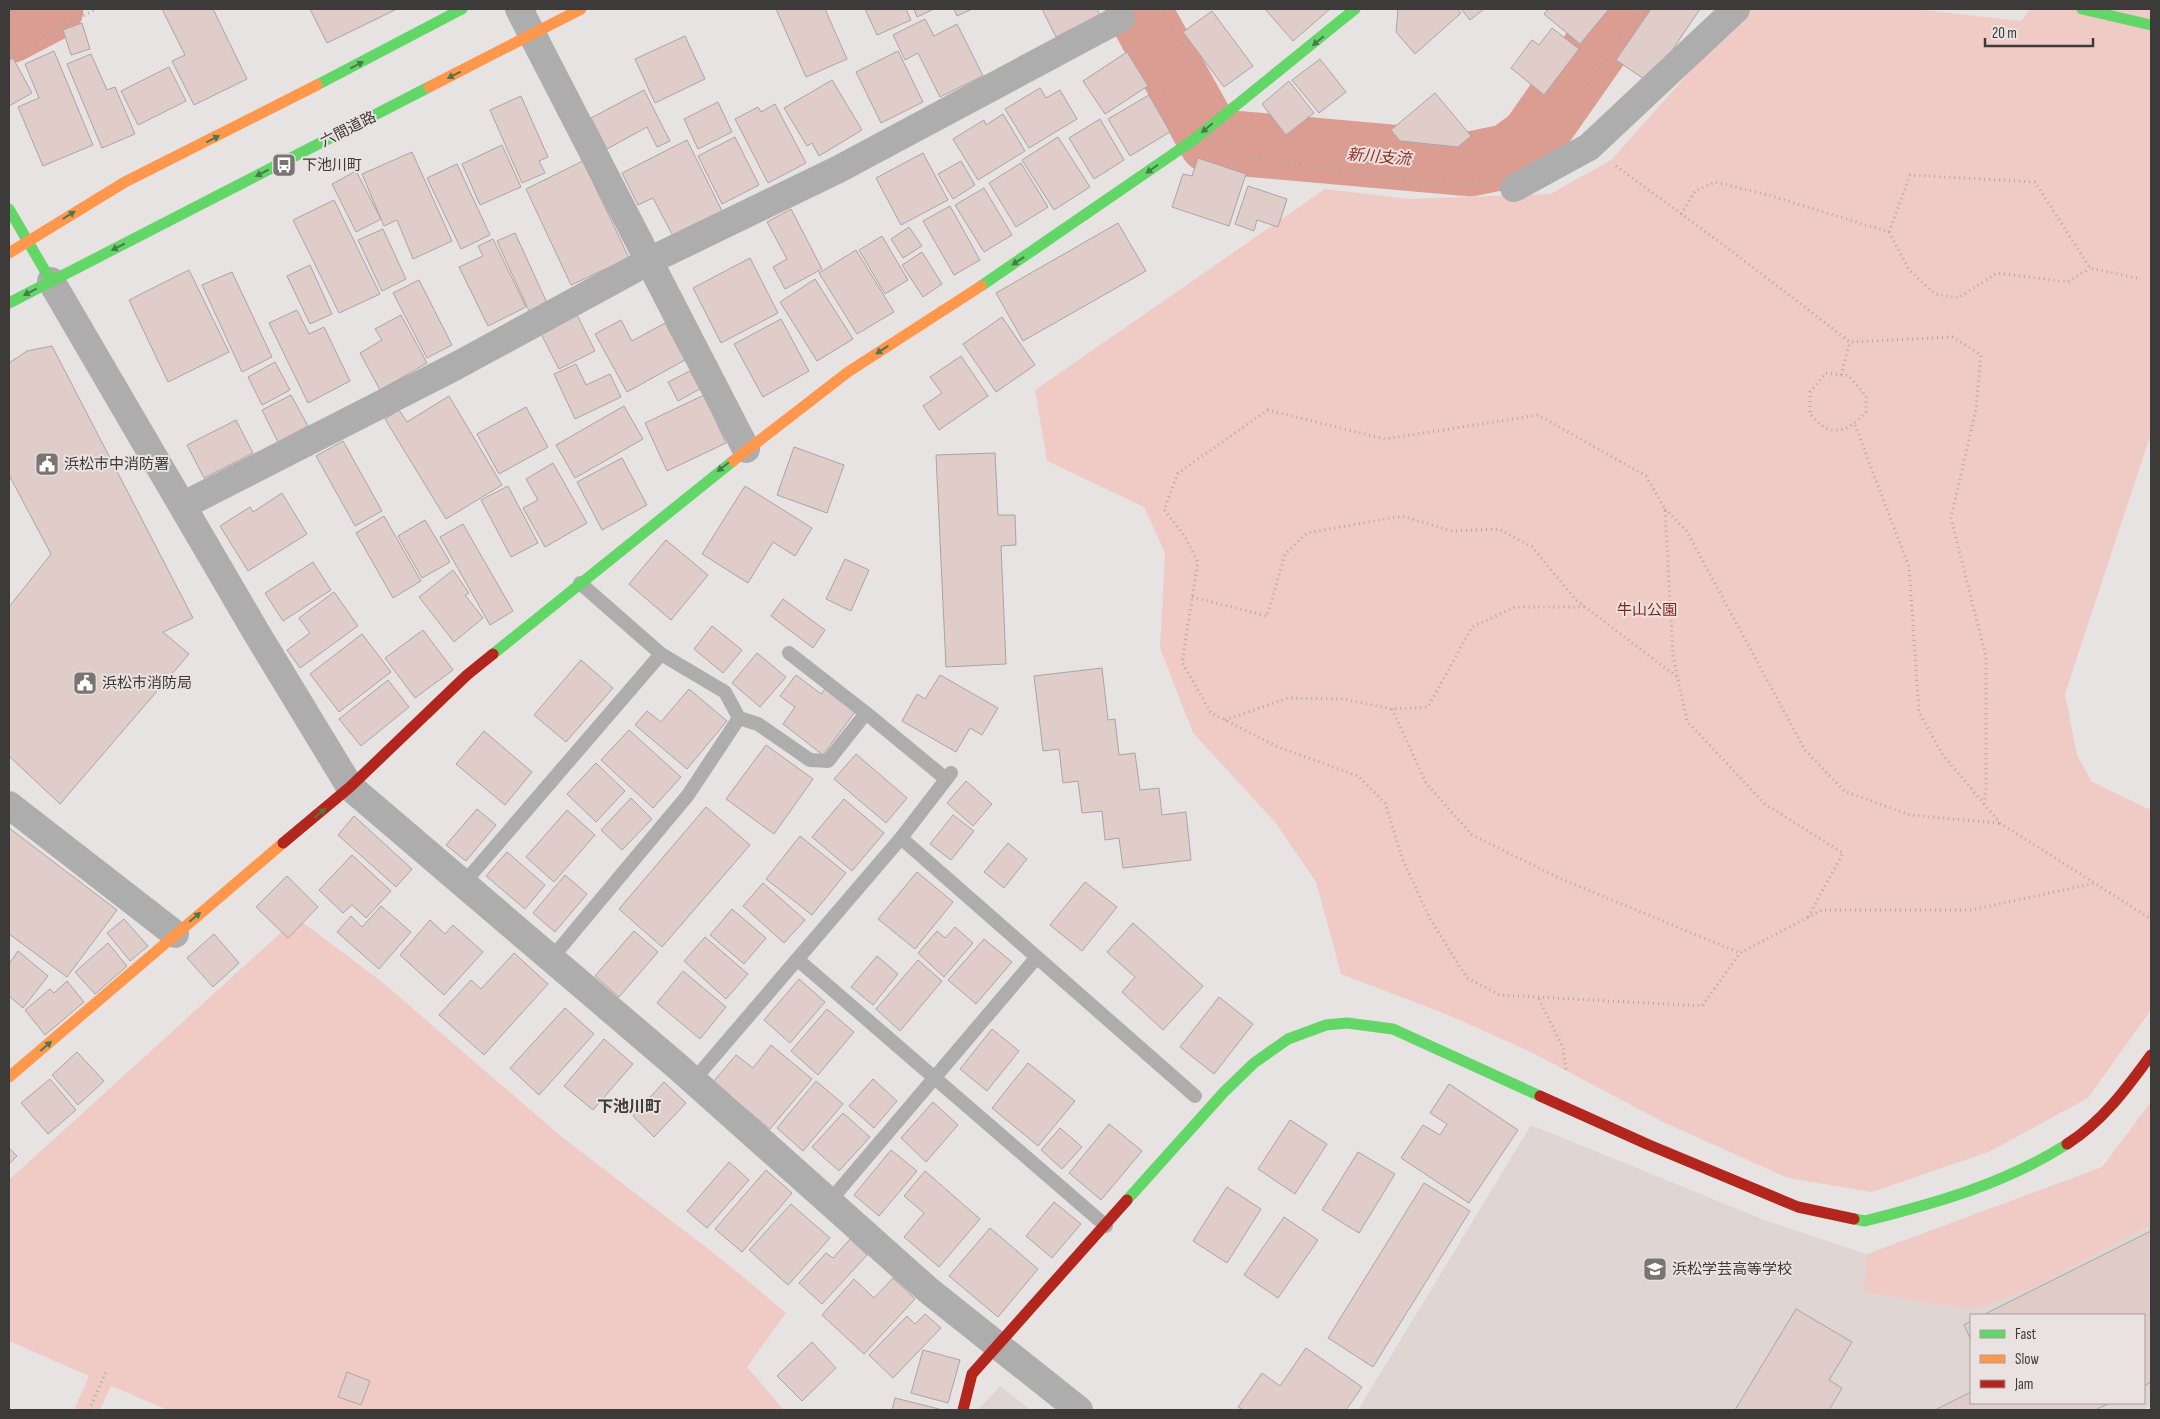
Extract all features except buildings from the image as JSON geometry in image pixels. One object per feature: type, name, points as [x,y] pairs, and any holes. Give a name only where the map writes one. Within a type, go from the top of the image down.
[{"type":"street","points":[[9,253],[125,182],[277,106],[462,9]]},
{"type":"street","points":[[519,9],[651,260],[746,449]]},
{"type":"street","name":"六間道路","points":[[9,303],[581,9]]},
{"type":"street","points":[[9,1078],[174,934],[350,788],[467,675],[746,449],[848,372],[1024,258],[1192,141],[1355,9]]},
{"type":"street","points":[[1502,184],[1589,146],[1736,9]]},
{"type":"street","points":[[2082,9],[2151,25]]},
{"type":"street","points":[[184,505],[456,366],[651,260],[840,169],[1121,18]]},
{"type":"street","points":[[9,209],[184,505],[256,632],[350,788],[693,1081],[928,1290],[1078,1410]]},
{"type":"street","points":[[9,805],[174,934]]},
{"type":"street","points":[[963,1410],[972,1374],[1234,1081],[1266,1054],[1310,1029],[1347,1023],[1393,1029],[1649,1145],[1798,1207],[1865,1221],[1945,1201],[2000,1179],[2052,1154],[2086,1132],[2126,1089],[2151,1055]]},
{"type":"lane","points":[[580,582],[661,654],[726,692],[740,718],[758,724],[810,760],[828,761],[866,713]]},
{"type":"lane","points":[[693,1081],[901,838],[949,776],[789,653]]},
{"type":"lane","points":[[463,884],[661,654]]},
{"type":"lane","points":[[551,959],[688,795],[740,718]]},
{"type":"lane","points":[[901,838],[1195,1096]]},
{"type":"lane","points":[[829,1202],[1037,958]]},
{"type":"lane","points":[[797,959],[1106,1226]]},
{"type":"path","points":[[9,56],[96,9]]},
{"type":"path","points":[[1162,9],[1223,115]]},
{"type":"path","points":[[1555,129],[1640,9]]},
{"type":"path","points":[[1121,18],[1192,141],[1220,152],[1442,183],[1502,184]]},
{"type":"path","points":[[1589,146],[1850,342],[1953,337],[1981,355],[1976,409],[1951,518],[1986,657],[1986,787],[1984,804]]},
{"type":"path","points":[[2090,268],[2035,182],[1910,175],[1890,232],[1909,270],[1935,294],[1958,298],[1997,273],[2068,282],[2090,268],[2141,278]]},
{"type":"path","points":[[1681,214],[1695,191],[1716,182],[1768,195],[1890,232]]},
{"type":"path","points":[[1841,375],[1850,342]]},
{"type":"path","points":[[1826,373],[1849,376],[1866,396],[1866,412],[1855,425],[1842,429],[1826,428],[1810,414],[1810,392],[1826,373]]},
{"type":"path","points":[[2000,823],[1910,815],[1844,791],[1805,750],[1686,530],[1665,509],[1646,476],[1538,415],[1385,440],[1268,410],[1178,473],[1164,510],[1184,535],[1198,562],[1182,662],[1211,713],[1278,747],[1358,776],[1385,803],[1402,858],[1430,919],[1467,978],[1500,996],[1702,1006],[1740,953],[1822,910],[1971,910],[2096,883]]},
{"type":"path","points":[[1855,425],[1909,567],[1919,712],[1942,754],[2000,823],[2151,919]]},
{"type":"path","points":[[1665,509],[1673,656],[1687,722],[1765,804],[1844,853],[1808,918]]},
{"type":"path","points":[[1192,597],[1266,616],[1286,554],[1307,533],[1402,516],[1452,531],[1499,529],[1532,546],[1576,600],[1678,678]]},
{"type":"path","points":[[1224,720],[1288,698],[1342,699],[1392,709],[1428,707],[1472,627],[1515,607],[1586,607]]},
{"type":"path","points":[[1392,709],[1426,783],[1472,835],[1559,878],[1740,953]]},
{"type":"path","points":[[1538,998],[1563,1048],[1570,1110]]},
{"type":"path","points":[[88,1410],[107,1370]]},
{"type":"shaded area","name":"浜松学芸高等学校","points":[[1531,1125],[1767,1221],[1867,1254],[1864,1292],[1973,1310],[2151,1223],[2151,1406],[2142,1410],[1358,1410]]},
{"type":"shaded area","points":[[1000,1386],[1031,1410],[978,1410]]},
{"type":"green space","name":"牛山公園","points":[[1746,9],[1915,9],[2021,21],[2030,9],[2151,9],[2151,433],[2065,694],[2077,755],[2092,782],[2151,810],[2151,1010],[2088,1098],[1991,1151],[1872,1192],[1788,1178],[1663,1122],[1531,1052],[1448,1015],[1341,974],[1316,882],[1275,822],[1193,733],[1160,648],[1165,553],[1144,507],[1047,461],[1035,390],[1325,189],[1410,199],[1550,194],[1611,160]]},
{"type":"green space","points":[[297,918],[382,982],[562,1137],[729,1265],[786,1313],[747,1367],[784,1410],[168,1410],[111,1386],[100,1410],[74,1410],[89,1376],[9,1341],[9,1180]]},
{"type":"green space","points":[[2151,1102],[2151,1224],[2036,1286],[1973,1310],[1863,1292],[1867,1254],[2102,1167]]},
{"type":"waterway","name":"新川支流","points":[[9,31],[51,9]]},
{"type":"waterway","name":"新川支流","points":[[1138,9],[1211,141],[1470,164],[1509,156],[1532,139],[1623,9]]},
{"type":"traffic: fast","points":[[317,85],[462,9]]},
{"type":"traffic: fast","points":[[981,286],[1192,141],[1355,9]]},
{"type":"traffic: fast","points":[[2082,9],[2151,25]]},
{"type":"traffic: fast","points":[[9,303],[429,87]]},
{"type":"traffic: fast","points":[[9,209],[51,281]]},
{"type":"traffic: fast","points":[[493,654],[733,461]]},
{"type":"traffic: fast","points":[[1127,1200],[1224,1092],[1254,1063],[1288,1039],[1326,1025],[1347,1023],[1393,1029],[1540,1096]]},
{"type":"traffic: fast","points":[[1854,1219],[1865,1221],[1969,1191],[2019,1170],[2067,1144]]},
{"type":"traffic: slow","points":[[429,87],[581,9]]},
{"type":"traffic: slow","points":[[9,253],[125,182],[317,85]]},
{"type":"traffic: slow","points":[[733,461],[848,372],[981,286]]},
{"type":"traffic: slow","points":[[9,1077],[283,843]]},
{"type":"traffic: jam","points":[[283,843],[350,787],[467,675],[493,654]]},
{"type":"traffic: jam","points":[[2067,1144],[2103,1115],[2151,1055]]},
{"type":"traffic: jam","points":[[1540,1096],[1649,1145],[1798,1207],[1854,1219]]},
{"type":"traffic: jam","points":[[963,1410],[972,1374],[1127,1200]]},
{"type":"place","name":"下池川町","points":[[284,165]]},
{"type":"place","name":"浜松市中消防署","points":[[47,464]]},
{"type":"place","name":"浜松市消防局","points":[[85,683]]},
{"type":"place","name":"浜松学芸高等学校","points":[[1655,1269]]},
{"type":"district","name":"下池川町","points":[[629,1106]]}]
